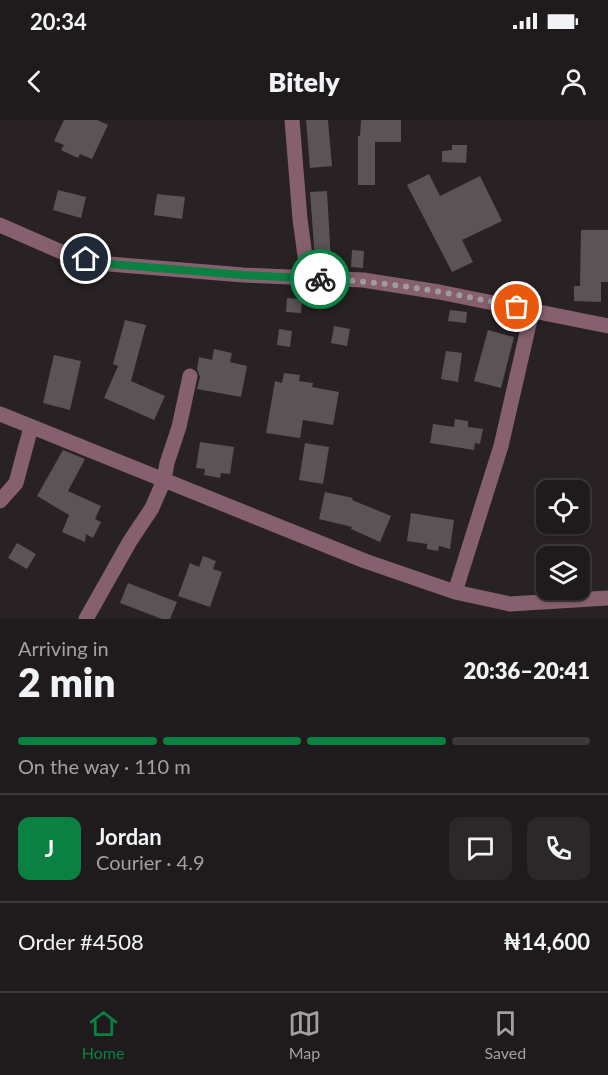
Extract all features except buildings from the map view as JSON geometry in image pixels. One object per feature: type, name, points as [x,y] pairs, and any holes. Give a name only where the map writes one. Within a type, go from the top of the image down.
[{"type":"street","points":[[292,120],[300,219],[308,278]]},
{"type":"street","points":[[0,225],[64,253],[109,264],[363,280],[439,292],[608,326]]},
{"type":"street","points":[[455,592],[501,446],[532,311]]},
{"type":"street","points":[[86,619],[130,541],[152,508],[164,480],[190,376]]},
{"type":"street","points":[[0,414],[365,561],[455,592],[510,604],[608,598]]},
{"type":"street","points":[[0,501],[16,483],[31,427]]},
{"type":"way so far","points":[[320,279],[363,280],[517,307]]},
{"type":"route","points":[[86,259],[109,264],[320,279]]}]
